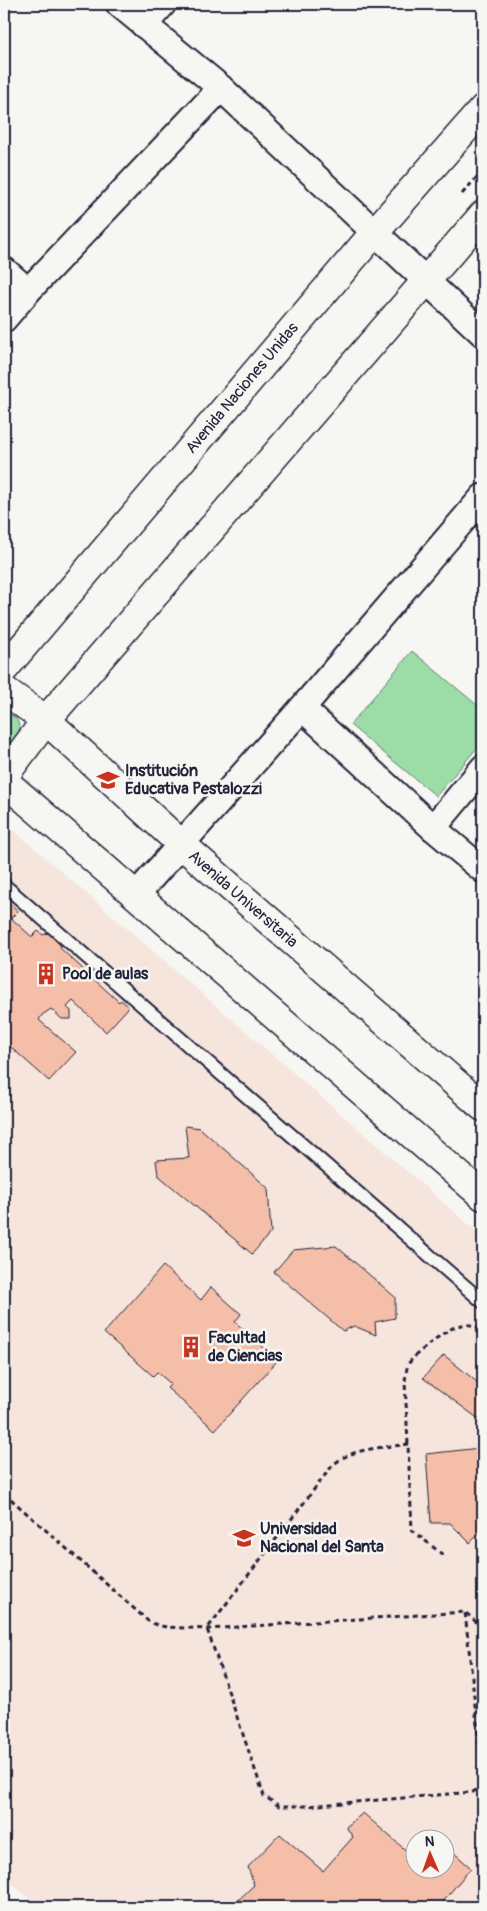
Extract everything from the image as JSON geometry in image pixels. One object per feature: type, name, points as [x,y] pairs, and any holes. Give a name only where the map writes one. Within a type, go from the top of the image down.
[{"type":"main road","name":"Avenida Naciones Unidas","points":[[4,669],[375,232],[483,109]]},
{"type":"main road","points":[[4,776],[46,720],[483,216]]},
{"type":"main road","name":"Avenida Universitaria","points":[[4,690],[46,720],[181,844],[483,1107]]},
{"type":"main road","points":[[4,781],[483,1196]]},
{"type":"street","points":[[120,4],[221,88],[483,334]]},
{"type":"street","points":[[144,25],[163,4]]},
{"type":"street","points":[[4,319],[28,291],[221,88]]},
{"type":"street","points":[[4,270],[28,291]]},
{"type":"street","points":[[136,896],[302,708],[483,497]]},
{"type":"street","points":[[302,708],[433,828],[483,870]]},
{"type":"street","points":[[433,828],[483,768]]},
{"type":"lane","points":[[4,885],[483,1302]]},
{"type":"path","points":[[443,1555],[412,1530],[405,1381],[408,1364],[446,1330],[463,1324],[479,1328],[483,1332]]},
{"type":"path","points":[[207,1629],[332,1466],[341,1458],[352,1453],[409,1444]]},
{"type":"path","points":[[4,1493],[148,1621],[157,1625],[207,1629],[465,1612],[483,1628]]},
{"type":"path","points":[[207,1629],[264,1796],[279,1806],[307,1806],[473,1792],[480,1787],[483,1780],[465,1612]]},
{"type":"shaded area","name":"Universidad Nacional del Santa","points":[[4,822],[483,1237],[483,1907],[39,1907],[4,1877]]},
{"type":"green space","points":[[412,651],[483,710],[483,741],[436,796],[350,725]]},
{"type":"green space","points":[[4,712],[16,718],[19,732],[16,741],[4,749]]},
{"type":"building","name":"Pool de aulas","points":[[4,895],[6,900],[18,911],[11,918],[32,937],[38,931],[43,935],[48,933],[61,946],[60,948],[119,1002],[121,1000],[129,1007],[106,1032],[73,1001],[67,1007],[71,1011],[71,1019],[62,1019],[51,1009],[42,1015],[39,1020],[76,1052],[49,1081],[4,1041]]},
{"type":"building","points":[[185,1126],[200,1128],[268,1188],[271,1232],[252,1254],[158,1175],[156,1160],[189,1158]]},
{"type":"building","points":[[336,1246],[395,1297],[395,1318],[375,1322],[376,1335],[354,1326],[343,1331],[274,1272],[293,1250]]},
{"type":"building","name":"Facultad de Ciencias","points":[[163,1266],[201,1300],[211,1287],[241,1314],[235,1322],[278,1360],[215,1430],[167,1388],[171,1384],[157,1372],[153,1376],[104,1333]]},
{"type":"building","points":[[444,1355],[483,1387],[483,1422],[423,1378]]},
{"type":"building","points":[[483,1430],[483,1529],[470,1543],[450,1523],[431,1523],[426,1454],[480,1448],[479,1435]]},
{"type":"building","points":[[363,1813],[404,1849],[404,1878],[454,1878],[454,1853],[471,1868],[438,1907],[231,1907],[254,1885],[248,1867],[280,1834],[323,1871],[353,1837],[346,1827]]},
{"type":"place","name":"Institución Educativa Pestalozzi","points":[[108,780]]},
{"type":"place","name":"Pool de aulas","points":[[46,974]]},
{"type":"place","name":"Facultad de Ciencias","points":[[191,1347]]},
{"type":"place","name":"Universidad Nacional del Santa","points":[[244,1538]]}]
